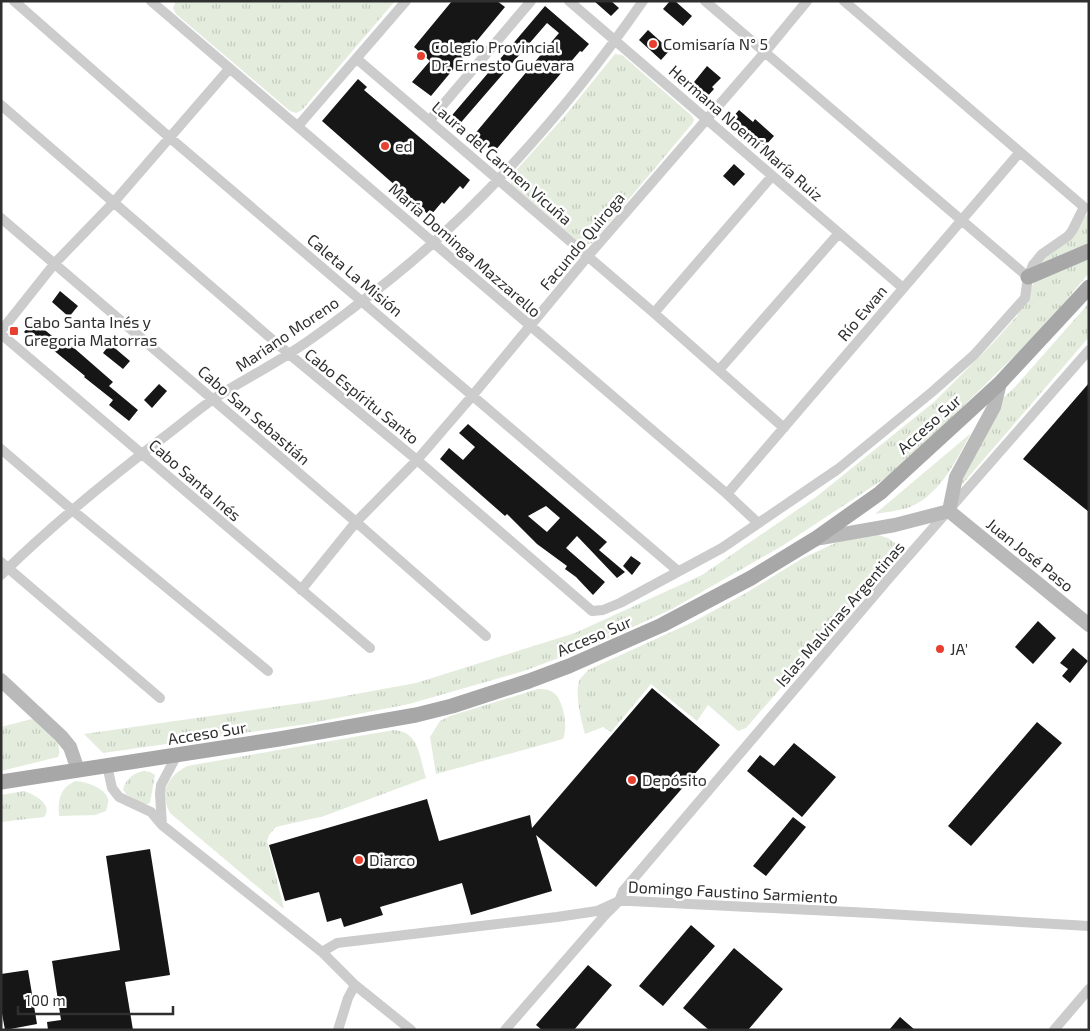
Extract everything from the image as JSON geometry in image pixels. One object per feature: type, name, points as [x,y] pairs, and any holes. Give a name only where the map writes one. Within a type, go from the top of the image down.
[{"type":"main road","points":[[1028,277],[1089,251]]},
{"type":"main road","name":"Acceso Sur","points":[[1,782],[337,730],[407,717],[501,691],[569,666],[662,626],[751,578],[815,539],[880,493],[1000,383],[1089,287]]},
{"type":"street","name":"Caleta La Misión","points":[[14,1],[169,137],[678,572]]},
{"type":"street","name":"María Dominga Mazzarello","points":[[151,1],[164,5],[229,69],[434,242],[727,494],[758,523]]},
{"type":"street","points":[[298,126],[406,1]]},
{"type":"street","points":[[430,120],[531,1]]},
{"type":"street","name":"Hermana Noemí María Ruiz","points":[[569,1],[904,288]]},
{"type":"street","name":"Mariano Moreno","points":[[4,569],[72,510],[213,400],[289,354],[363,301],[434,242],[497,180],[560,112],[616,41],[643,1]]},
{"type":"street","points":[[705,1],[1028,277]]},
{"type":"street","name":"Facundo Quiroga","points":[[301,590],[356,522],[417,460],[473,395],[588,256],[807,1]]},
{"type":"street","points":[[678,572],[722,548],[838,469],[974,355],[1024,298],[1028,277],[1033,265],[1042,254],[1068,236],[1086,207],[844,1]]},
{"type":"street","name":"Laura del Carmen Vicuña","points":[[357,59],[654,313],[784,428]]},
{"type":"street","points":[[1,332],[55,263],[114,202],[229,69]]},
{"type":"street","name":"Cabo Espíritu Santo","points":[[1,105],[289,354],[417,460],[592,611],[603,610],[620,603],[678,572]]},
{"type":"street","name":"Río Ewan","points":[[727,494],[1020,152]]},
{"type":"street","points":[[654,313],[772,176]]},
{"type":"street","name":"Cabo San Sebastián","points":[[1,218],[486,636]]},
{"type":"street","points":[[719,370],[839,233]]},
{"type":"street","name":"Cabo Santa Inés","points":[[1,332],[370,648]]},
{"type":"street","name":"Islas Malvinas Argentinas","points":[[505,1030],[604,915],[619,901],[623,891],[890,577],[1089,350]]},
{"type":"street","points":[[815,539],[895,525],[949,511],[956,476],[994,408],[1000,383]]},
{"type":"street","points":[[1,449],[72,510],[268,671]]},
{"type":"street","name":"Juan José Paso","points":[[949,511],[1089,625]]},
{"type":"street","points":[[4,569],[160,698]]},
{"type":"street","points":[[1,680],[61,736],[70,747],[78,770]]},
{"type":"street","points":[[162,825],[160,785],[177,755]]},
{"type":"street","points":[[107,765],[112,788],[119,798],[151,812],[162,825],[322,952],[355,985],[411,1030]]},
{"type":"street","name":"Domingo Faustino Sarmiento","points":[[322,952],[337,943],[558,918],[596,911],[619,901],[1089,926]]},
{"type":"street","points":[[338,1030],[348,998],[355,985]]},
{"type":"street","points":[[1054,1030],[1089,989]]},
{"type":"green space","points":[[176,1],[395,1],[302,110],[296,113],[290,111],[176,14],[173,8]]},
{"type":"green space","points":[[615,54],[622,55],[692,116],[694,120],[592,243],[585,245],[579,242],[511,184],[510,177],[564,117]]},
{"type":"green space","points":[[1089,213],[1089,247],[1038,267],[1042,258]]},
{"type":"green space","points":[[1089,256],[1089,273],[1042,329],[949,420],[887,477],[782,546],[672,609],[596,644],[524,671],[409,704],[307,724],[103,753],[84,734],[323,700],[416,683],[575,633],[702,575],[816,497],[934,402],[1017,316],[1034,282]]},
{"type":"green space","points":[[1089,303],[1089,337],[959,488],[964,471],[1002,399],[1015,387]]},
{"type":"green space","points":[[971,433],[953,465],[930,494],[910,507],[875,514]]},
{"type":"green space","points":[[878,535],[888,538],[895,543],[895,550],[889,564],[746,728],[738,731],[708,705],[697,721],[651,684],[611,732],[603,727],[585,734],[579,706],[578,685],[580,679],[588,670],[693,622],[746,593],[803,558],[840,541]]},
{"type":"green space","points":[[538,689],[552,692],[563,708],[565,728],[563,739],[436,774],[430,737],[440,721],[450,716]]},
{"type":"green space","points":[[32,719],[45,727],[53,735],[58,744],[58,757],[1,771],[1,727]]},
{"type":"green space","points":[[394,730],[409,735],[414,741],[420,754],[426,778],[324,816],[276,827],[269,835],[267,841],[284,909],[170,813],[167,805],[165,792],[170,780],[187,766]]},
{"type":"green space","points":[[144,771],[155,775],[150,803],[144,805],[126,794],[123,789],[130,777]]},
{"type":"green space","points":[[76,781],[89,784],[103,791],[108,800],[106,811],[95,815],[59,816],[59,805],[63,790]]},
{"type":"green space","points":[[24,791],[37,797],[45,804],[46,813],[44,817],[1,822],[1,795]]},
{"type":"building","name":"Colegio Provincial Dr. Ernesto Guevara","points":[[452,1],[497,1],[505,7],[431,96],[412,82],[430,61],[414,47]]},
{"type":"building","points":[[594,1],[611,1],[619,8],[611,16]]},
{"type":"building","points":[[670,1],[675,1],[692,16],[683,26],[663,9]]},
{"type":"building","points":[[545,6],[589,44],[582,52],[580,51],[494,152],[473,136],[559,33],[547,23],[457,127],[448,120]]},
{"type":"building","name":"Comisaría N° 5","points":[[648,30],[670,50],[661,60],[639,40]]},
{"type":"building","points":[[707,66],[721,78],[712,87],[714,89],[705,99],[690,87]]},
{"type":"building","points":[[358,79],[367,87],[364,90],[470,180],[463,189],[460,186],[444,204],[442,202],[430,216],[322,121]]},
{"type":"building","points":[[739,110],[753,122],[755,119],[774,136],[765,146],[731,119]]},
{"type":"building","points":[[734,164],[745,174],[734,186],[723,176]]},
{"type":"building","points":[[60,291],[78,306],[69,317],[52,302]]},
{"type":"building","points":[[34,321],[63,345],[66,341],[113,382],[109,386],[138,410],[129,421],[109,405],[113,400],[85,376],[47,345],[44,348],[24,332]]},
{"type":"building","points":[[110,344],[130,361],[123,369],[103,353]]},
{"type":"building","points":[[1089,383],[1089,512],[1023,459]]},
{"type":"building","points":[[159,384],[167,391],[152,408],[144,400]]},
{"type":"building","points":[[468,424],[607,542],[599,550],[625,572],[617,578],[577,536],[566,548],[605,582],[593,595],[576,577],[565,569],[567,566],[537,544],[507,514],[505,516],[440,459],[449,448],[463,460],[475,447],[459,433]],"holes":[[[546,506],[560,518],[547,532],[528,516]]]},
{"type":"building","points":[[631,556],[641,563],[632,575],[623,566]]},
{"type":"building","points":[[1038,621],[1056,638],[1033,664],[1015,647]]},
{"type":"building","points":[[1073,648],[1088,661],[1070,683],[1062,676],[1068,669],[1060,663]]},
{"type":"building","name":"Depósito","points":[[652,688],[720,745],[596,887],[536,835],[552,891],[471,915],[462,883],[380,907],[383,915],[344,927],[341,918],[327,922],[319,892],[285,901],[269,845],[427,799],[439,841],[530,815],[532,828]]},
{"type":"building","points":[[1037,722],[1062,743],[971,846],[948,826]]},
{"type":"building","points":[[794,743],[836,777],[802,817],[747,771],[760,755],[774,766]]},
{"type":"building","points":[[793,817],[806,827],[766,876],[753,866]]},
{"type":"building","points":[[150,849],[170,975],[125,982],[133,1030],[48,1030],[47,1022],[61,1020],[52,961],[120,950],[106,856]]},
{"type":"building","points":[[691,925],[715,946],[663,1006],[639,986]]},
{"type":"building","points":[[734,948],[783,989],[748,1030],[709,1030],[683,1008]]},
{"type":"building","points":[[588,965],[612,985],[574,1030],[542,1030],[536,1025]]},
{"type":"building","points":[[28,970],[37,1024],[5,1030],[1,1008],[1,974]]},
{"type":"building","points":[[900,1017],[915,1030],[889,1030]]},
{"type":"place","name":"Comisaría N° 5","points":[[653,44]]},
{"type":"place","name":"Colegio Provincial Dr. Ernesto Guevara","points":[[421,56]]},
{"type":"place","name":"ed","points":[[385,146]]},
{"type":"place","name":"Cabo Santa Inés y Gregoria Matorras","points":[[14,331]]},
{"type":"place","name":"JA'","points":[[940,649]]},
{"type":"place","name":"Depósito","points":[[632,780]]},
{"type":"place","name":"Diarco","points":[[359,860]]}]
